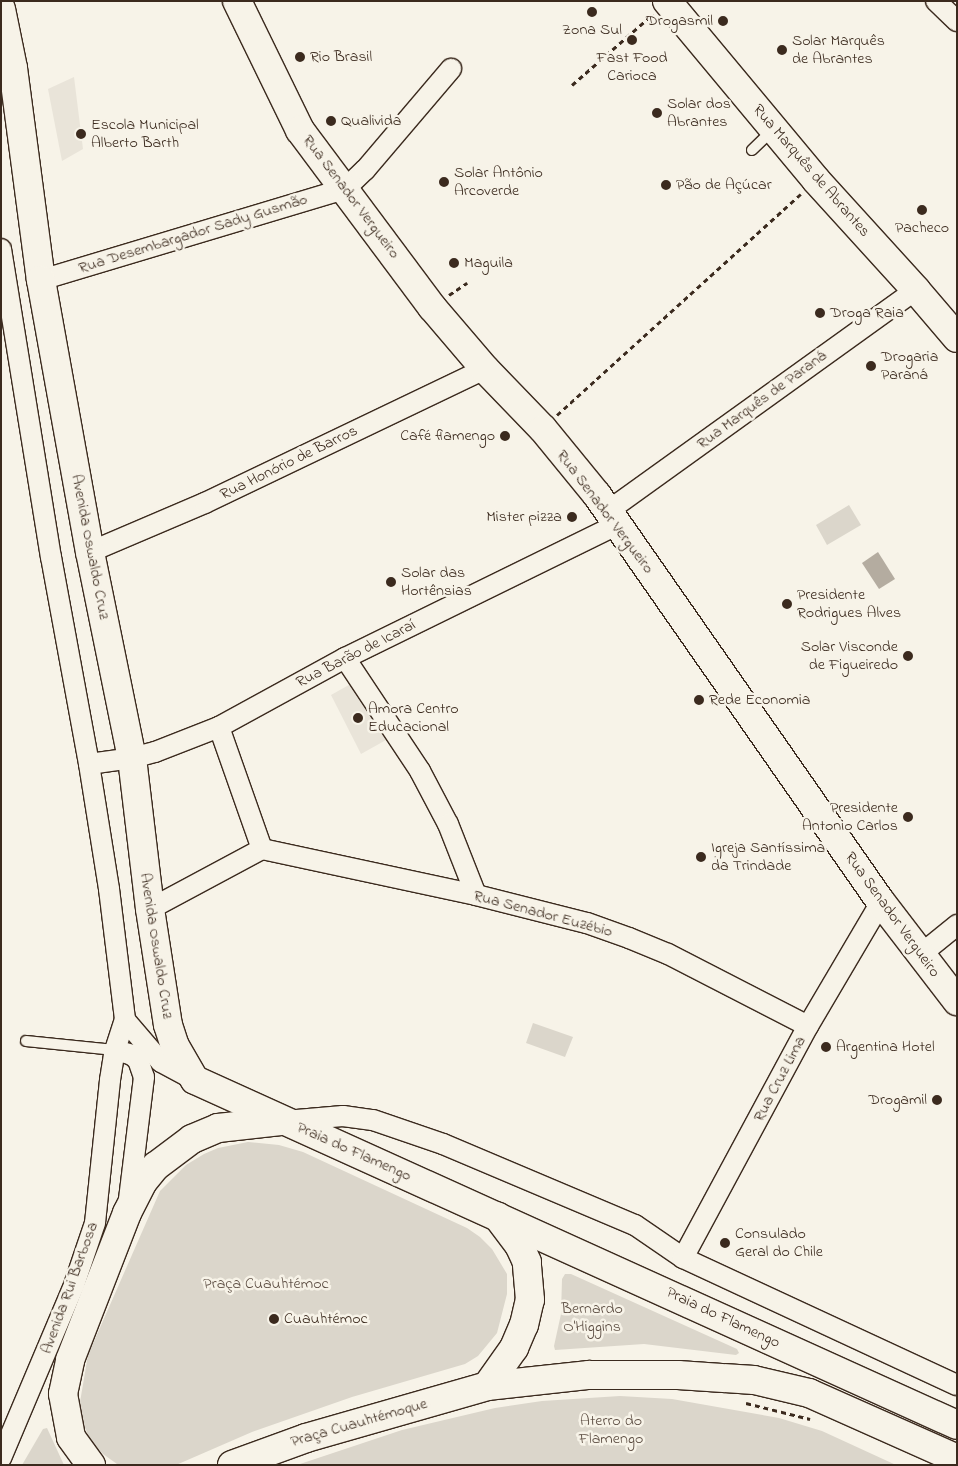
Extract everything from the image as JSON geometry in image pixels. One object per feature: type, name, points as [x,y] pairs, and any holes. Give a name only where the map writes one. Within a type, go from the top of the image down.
[{"type":"main road","name":"Rua Senador Vergueiro","points":[[236,1],[300,130],[432,307],[486,369],[543,428],[612,518],[881,902],[920,956],[957,1001]]},
{"type":"main road","name":"Rua Marquês de Abrantes","points":[[667,1],[816,180],[957,338]]},
{"type":"main road","name":"Avenida Oswaldo Cruz","points":[[1,9],[13,68],[41,280],[90,552],[132,758],[150,909],[168,1025],[175,1046],[195,1080]]},
{"type":"main road","points":[[195,1080],[282,1121]]},
{"type":"main road","points":[[91,1465],[71,1437],[62,1394],[70,1360],[128,1212],[142,1183],[156,1166],[192,1139],[218,1128],[282,1121]]},
{"type":"main road","name":"Praia do Flamengo","points":[[282,1121],[495,1214],[957,1425]]},
{"type":"main road","points":[[487,1386],[514,1348],[524,1325],[530,1300],[527,1262],[519,1245],[495,1214]]},
{"type":"main road","points":[[487,1386],[589,1375],[678,1374],[754,1380],[809,1393],[957,1459]]},
{"type":"main road","name":"Praça Cuauhtémoque","points":[[232,1465],[306,1438],[487,1386]]},
{"type":"street","points":[[936,1],[957,21]]},
{"type":"street","points":[[345,189],[365,170],[451,69]]},
{"type":"street","name":"Rua Desembargador Sady Gusmão","points":[[41,280],[345,189]]},
{"type":"street","points":[[1,249],[51,557],[89,764],[109,889],[125,1020],[161,1062],[195,1080]]},
{"type":"street","name":"Rua Marquês de Paraná","points":[[612,518],[916,290]]},
{"type":"street","name":"Rua Honório de Barros","points":[[90,552],[205,503],[486,369]]},
{"type":"street","name":"Rua Barão de Icaraí","points":[[89,764],[132,758],[161,750],[219,727],[345,658],[612,518]]},
{"type":"street","points":[[345,658],[420,771],[448,824],[476,895]]},
{"type":"street","points":[[150,909],[262,849],[219,727]]},
{"type":"street","name":"Rua Senador Euzébio","points":[[262,849],[476,895],[587,923],[668,954],[808,1026]]},
{"type":"street","name":"Rua Cruz Lima","points":[[684,1258],[808,1026],[881,902]]},
{"type":"street","points":[[920,956],[957,925]]},
{"type":"street","name":"Avenida Rui Barbosa","points":[[1,1458],[71,1294],[95,1223],[110,1080],[115,1050],[125,1020]]},
{"type":"street","points":[[115,1050],[132,1054],[138,1060],[144,1077],[128,1212]]},
{"type":"street","name":"Praia do Flamengo","points":[[282,1121],[343,1116],[373,1120],[444,1144],[635,1225],[684,1258],[957,1385]]},
{"type":"lane","points":[[752,150],[774,129]]},
{"type":"lane","points":[[26,1041],[115,1050]]},
{"type":"path","points":[[572,85],[667,1]]},
{"type":"path","points":[[543,428],[816,180]]},
{"type":"path","points":[[743,1402],[817,1422]]},
{"type":"shaded area","points":[[74,77],[83,149],[62,161],[48,89]]},
{"type":"shaded area","points":[[878,552],[895,579],[879,589],[862,563]]},
{"type":"shaded area","name":"Amora Centro Educacional","points":[[356,681],[386,740],[361,754],[331,695]]},
{"type":"green space","points":[[849,505],[861,525],[827,545],[816,525]]},
{"type":"green space","points":[[533,1023],[573,1037],[565,1057],[526,1043]]},
{"type":"green space","name":"Praça Cuauhtémoc","points":[[248,1142],[279,1145],[303,1152],[467,1228],[480,1237],[492,1249],[507,1274],[507,1294],[497,1333],[478,1356],[465,1364],[352,1397],[252,1432],[176,1465],[117,1464],[103,1454],[90,1440],[83,1423],[80,1402],[88,1355],[160,1191],[186,1165],[204,1154],[218,1148]]},
{"type":"green space","name":"Bernardo O'Higgins","points":[[565,1274],[571,1274],[737,1349],[739,1353],[736,1355],[644,1344],[555,1350],[554,1346],[561,1314],[562,1279]]},
{"type":"green space","name":"Aterro do Flamengo","points":[[620,1396],[672,1399],[779,1418],[822,1431],[896,1465],[297,1465],[402,1430],[495,1408],[542,1401]]},
{"type":"green space","points":[[47,1428],[64,1465],[22,1465],[43,1429]]},
{"type":"place","name":"Zona Sul","points":[[592,12]]},
{"type":"place","name":"Drogasmil","points":[[723,21]]},
{"type":"place","name":"Fast Food Carioca","points":[[632,40]]},
{"type":"place","name":"Solar Marquês de Abrantes","points":[[782,50]]},
{"type":"place","name":"Rio Brasil","points":[[300,57]]},
{"type":"place","name":"Solar dos Abrantes","points":[[657,113]]},
{"type":"place","name":"Qualivida","points":[[331,121]]},
{"type":"place","name":"Escola Municipal Alberto Barth","points":[[81,134]]},
{"type":"place","name":"Solar Antônio Arcoverde","points":[[444,182]]},
{"type":"place","name":"Pão de Açúcar","points":[[666,185]]},
{"type":"place","name":"Pacheco","points":[[922,210]]},
{"type":"place","name":"Maguila","points":[[454,263]]},
{"type":"place","name":"Droga Raia","points":[[820,313]]},
{"type":"place","name":"Drogaria Paraná","points":[[871,366]]},
{"type":"place","name":"Café flamengo","points":[[505,436]]},
{"type":"place","name":"Mister pizza","points":[[572,517]]},
{"type":"place","name":"Solar das Hortênsias","points":[[391,582]]},
{"type":"place","name":"Presidente Rodrigues Alves","points":[[787,604]]},
{"type":"place","name":"Solar Visconde de Figueiredo","points":[[908,656]]},
{"type":"place","name":"Rede Economia","points":[[699,700]]},
{"type":"place","name":"Amora Centro Educacional","points":[[358,718]]},
{"type":"place","name":"Presidente Antonio Carlos","points":[[908,817]]},
{"type":"place","name":"Igreja Santíssima da Trindade","points":[[701,857]]},
{"type":"place","name":"Argentina Hotel","points":[[826,1047]]},
{"type":"place","name":"Drogamil","points":[[937,1100]]},
{"type":"place","name":"Consulado Geral do Chile","points":[[725,1243]]},
{"type":"place","name":"Cuauhtémoc","points":[[274,1319]]}]
